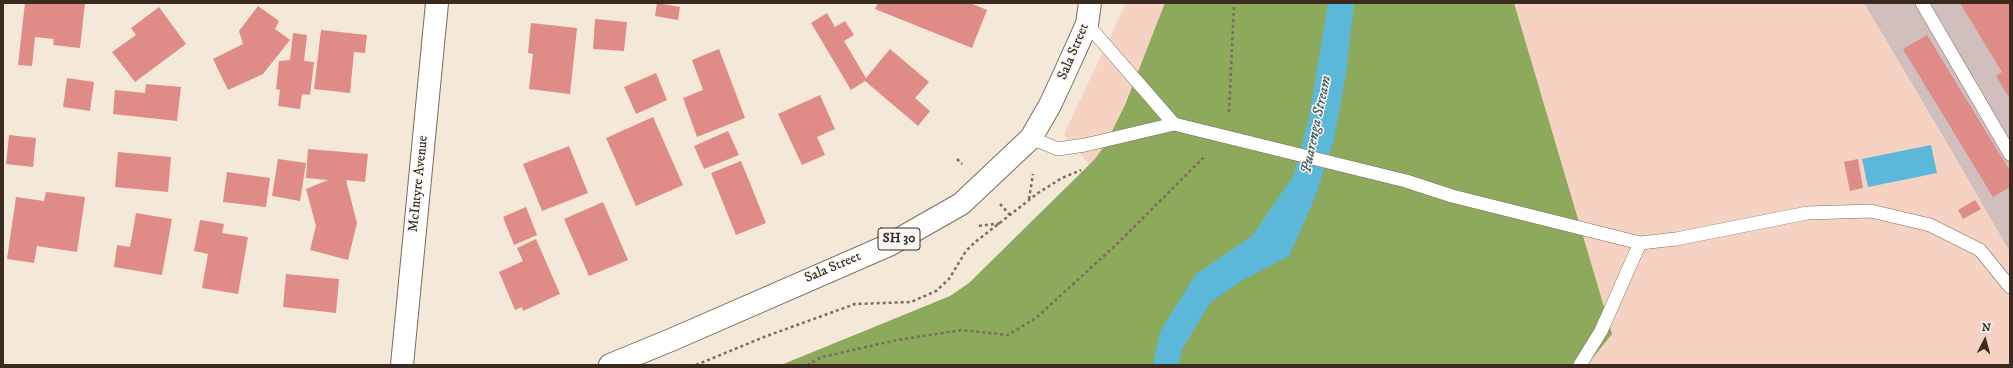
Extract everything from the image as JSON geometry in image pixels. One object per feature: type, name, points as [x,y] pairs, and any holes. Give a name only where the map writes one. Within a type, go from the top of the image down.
[{"type":"main road","name":"McIntyre Avenue","points":[[402,365],[437,3]]},
{"type":"main road","name":"Sala Street","points":[[610,365],[672,340],[888,244],[961,204],[1031,138],[1050,105],[1086,24],[1090,3]]},
{"type":"lane","points":[[1922,3],[2010,154]]},
{"type":"lane","points":[[1086,24],[1174,124]]},
{"type":"lane","points":[[1031,138],[1058,148],[1085,145],[1174,124],[1406,181],[1459,198],[1640,243],[1676,239],[1807,213],[1871,211],[1930,225],[1980,250],[2010,287]]},
{"type":"lane","points":[[1580,365],[1601,331],[1640,243]]},
{"type":"path","points":[[1229,112],[1234,6]]},
{"type":"path","points":[[807,365],[822,357],[897,340],[962,330],[1008,335],[1036,318],[1119,242],[1185,175],[1227,136]]},
{"type":"path","points":[[696,365],[764,336],[855,304],[910,302],[936,291],[949,279],[966,251],[1029,200],[1062,178],[1087,167]]},
{"type":"path","points":[[1029,200],[1033,175]]},
{"type":"path","points":[[997,201],[1011,216]]},
{"type":"path","points":[[977,226],[1002,223]]},
{"type":"shaded area","points":[[1126,3],[1864,3],[2010,252],[2010,365],[1254,365],[1064,134]]},
{"type":"shaded area","points":[[1864,3],[2010,3],[2010,252],[1942,135]]},
{"type":"green space","points":[[1165,3],[1514,3],[1612,334],[1587,365],[781,365],[950,296],[969,283],[1095,159],[1105,145],[1125,105]]},
{"type":"water","name":"Puarenga Stream","points":[[1328,3],[1354,3],[1346,75],[1334,140],[1314,200],[1289,256],[1243,280],[1211,302],[1182,349],[1179,365],[1153,365],[1160,332],[1195,275],[1252,236],[1294,175],[1309,117]]},
{"type":"water","points":[[1931,145],[1937,173],[1868,187],[1862,159]]},
{"type":"building","points":[[25,3],[85,3],[80,48],[53,45],[54,39],[35,37],[32,66],[18,65]]},
{"type":"building","points":[[657,3],[680,7],[678,20],[655,16]]},
{"type":"building","points":[[878,3],[970,3],[987,10],[972,48],[875,9]]},
{"type":"building","points":[[1960,3],[2010,3],[2010,99],[1996,76],[2002,72]]},
{"type":"building","points":[[258,6],[279,21],[275,29],[290,40],[263,74],[228,90],[213,59],[243,44],[239,31]]},
{"type":"building","points":[[159,7],[186,44],[135,82],[112,52],[136,35],[131,28]]},
{"type":"building","points":[[827,13],[835,27],[845,21],[854,35],[844,41],[866,78],[890,49],[929,82],[915,98],[930,111],[918,126],[865,81],[851,90],[811,23]]},
{"type":"building","points":[[595,19],[627,22],[624,51],[593,49]]},
{"type":"building","points":[[531,23],[577,28],[570,94],[529,89],[533,54],[528,53]]},
{"type":"building","points":[[321,30],[367,35],[365,53],[354,52],[350,93],[314,89]]},
{"type":"building","points":[[293,33],[307,35],[304,61],[314,62],[310,95],[302,94],[300,109],[278,106],[280,90],[276,89],[279,61],[290,60]]},
{"type":"building","points":[[1927,35],[2010,171],[2010,187],[1993,197],[1903,49]]},
{"type":"building","points":[[719,49],[745,118],[697,137],[683,98],[703,90],[692,60]]},
{"type":"building","points":[[656,73],[667,100],[636,114],[624,87]]},
{"type":"building","points":[[67,78],[94,82],[90,111],[63,107]]},
{"type":"building","points":[[146,84],[181,87],[177,121],[113,114],[115,90],[145,93]]},
{"type":"building","points":[[820,95],[835,129],[817,137],[825,155],[802,165],[778,114]]},
{"type":"building","points":[[653,117],[683,185],[636,206],[606,138]]},
{"type":"building","points":[[728,131],[739,155],[704,169],[694,146]]},
{"type":"building","points":[[9,135],[36,138],[33,167],[6,164]]},
{"type":"building","points":[[569,146],[588,193],[542,211],[523,164]]},
{"type":"building","points":[[308,149],[368,154],[365,182],[346,180],[357,223],[348,260],[310,250],[316,226],[306,189],[328,180],[306,178]]},
{"type":"building","points":[[118,152],[171,157],[168,192],[115,187]]},
{"type":"building","points":[[278,159],[306,163],[300,201],[272,196]]},
{"type":"building","points":[[1858,159],[1863,188],[1850,191],[1844,162]]},
{"type":"building","points":[[741,161],[766,223],[736,235],[711,173]]},
{"type":"building","points":[[227,172],[270,178],[266,207],[223,202]]},
{"type":"building","points":[[46,192],[85,197],[77,252],[37,246],[34,263],[7,259],[16,197],[44,201]]},
{"type":"building","points":[[1975,200],[1981,209],[1963,219],[1958,210]]},
{"type":"building","points":[[603,202],[628,260],[589,276],[564,219]]},
{"type":"building","points":[[526,207],[537,235],[514,245],[503,217]]},
{"type":"building","points":[[136,213],[172,219],[162,275],[114,267],[117,245],[130,247]]},
{"type":"building","points":[[200,220],[224,224],[222,233],[248,237],[238,294],[202,288],[208,254],[194,251]]},
{"type":"building","points":[[536,239],[560,294],[523,311],[522,307],[515,310],[499,272],[523,261],[517,248]]},
{"type":"building","points":[[286,274],[339,279],[336,313],[283,307]]}]
